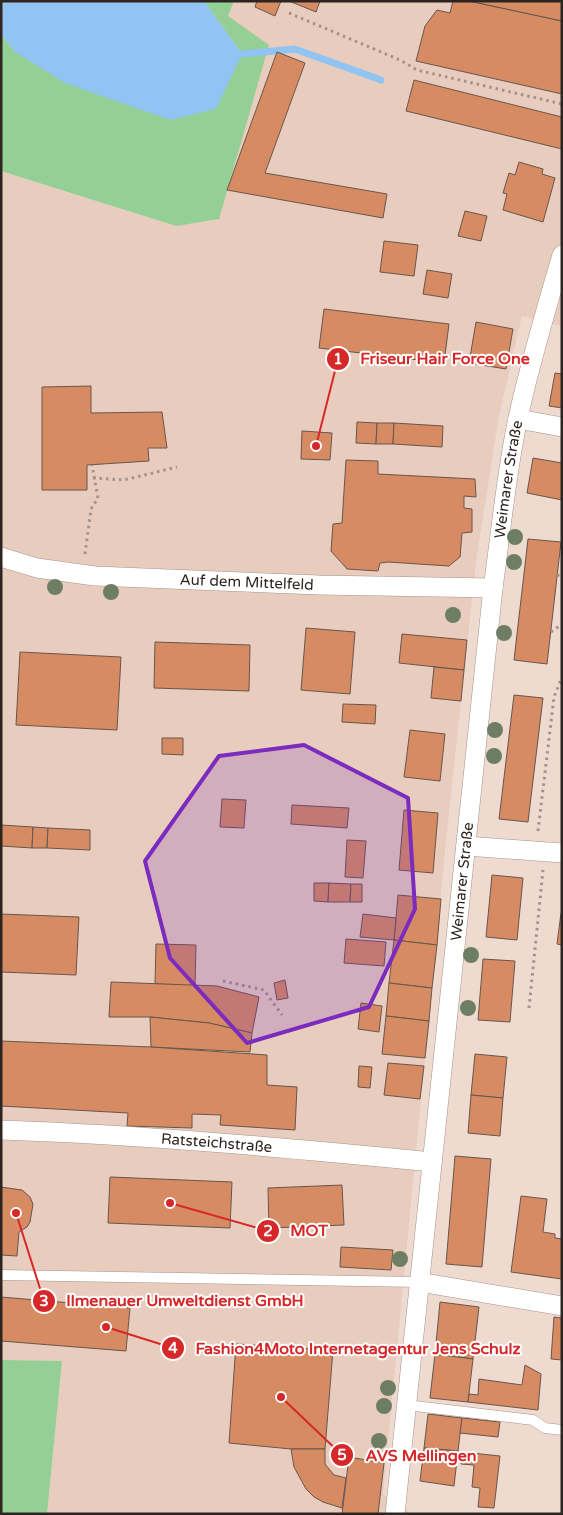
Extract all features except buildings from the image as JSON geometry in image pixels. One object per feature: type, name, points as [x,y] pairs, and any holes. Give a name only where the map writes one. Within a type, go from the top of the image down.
[{"type":"street","name":"Weimarer Straße","points":[[395,1514],[493,588],[518,419],[543,320],[562,255]]},
{"type":"street","points":[[518,419],[562,427]]},
{"type":"street","name":"Auf dem Mittelfeld","points":[[1,557],[37,568],[83,575],[197,581],[493,588]]},
{"type":"street","points":[[466,846],[553,853]]},
{"type":"street","name":"Ratsteichstraße","points":[[1,1130],[106,1135],[432,1162]]},
{"type":"street","points":[[419,1282],[562,1306]]},
{"type":"lane","points":[[1,1275],[419,1282]]},
{"type":"lane","points":[[406,1405],[533,1420],[546,1428],[562,1430]]},
{"type":"path","points":[[289,13],[400,60],[417,70],[562,104]]},
{"type":"path","points":[[83,575],[91,509],[98,498],[92,465]]},
{"type":"path","points":[[93,478],[124,480],[177,467]]},
{"type":"path","points":[[557,575],[562,576]]},
{"type":"path","points":[[551,632],[562,624]]},
{"type":"path","points":[[538,826],[554,697],[562,677]]},
{"type":"path","points":[[530,1008],[553,853]]},
{"type":"path","points":[[224,981],[264,990],[282,1015]]},
{"type":"highlighted area","points":[[304,745],[408,798],[415,909],[369,1007],[247,1043],[170,958],[145,861],[219,756]]},
{"type":"shaded area","points":[[234,1],[562,1],[562,326],[522,316],[499,416],[476,562],[446,841],[383,1494],[412,1514],[47,1514],[62,1362],[1,1360],[1,171],[176,226],[228,16]]},
{"type":"green space","points":[[204,1],[234,1],[228,16],[269,45],[219,219],[176,226],[1,171],[1,34],[15,52],[242,54]]},
{"type":"green space","points":[[1,1360],[62,1361],[47,1514],[1,1514]]},
{"type":"water","points":[[1,1],[204,1],[242,54],[216,109],[170,120],[65,83],[15,52],[1,34]]},
{"type":"waterway","points":[[242,54],[295,49],[381,80]]},
{"type":"place","name":"Friseur Hair Force One","points":[[316,446]]},
{"type":"place","name":"MOT","points":[[170,1203]]},
{"type":"place","name":"Ilmenauer Umweltdienst GmbH","points":[[16,1213]]},
{"type":"place","name":"Fashion4Moto Internetagentur Jens Schulz","points":[[106,1327]]},
{"type":"place","name":"AVS Mellingen","points":[[281,1397]]}]
